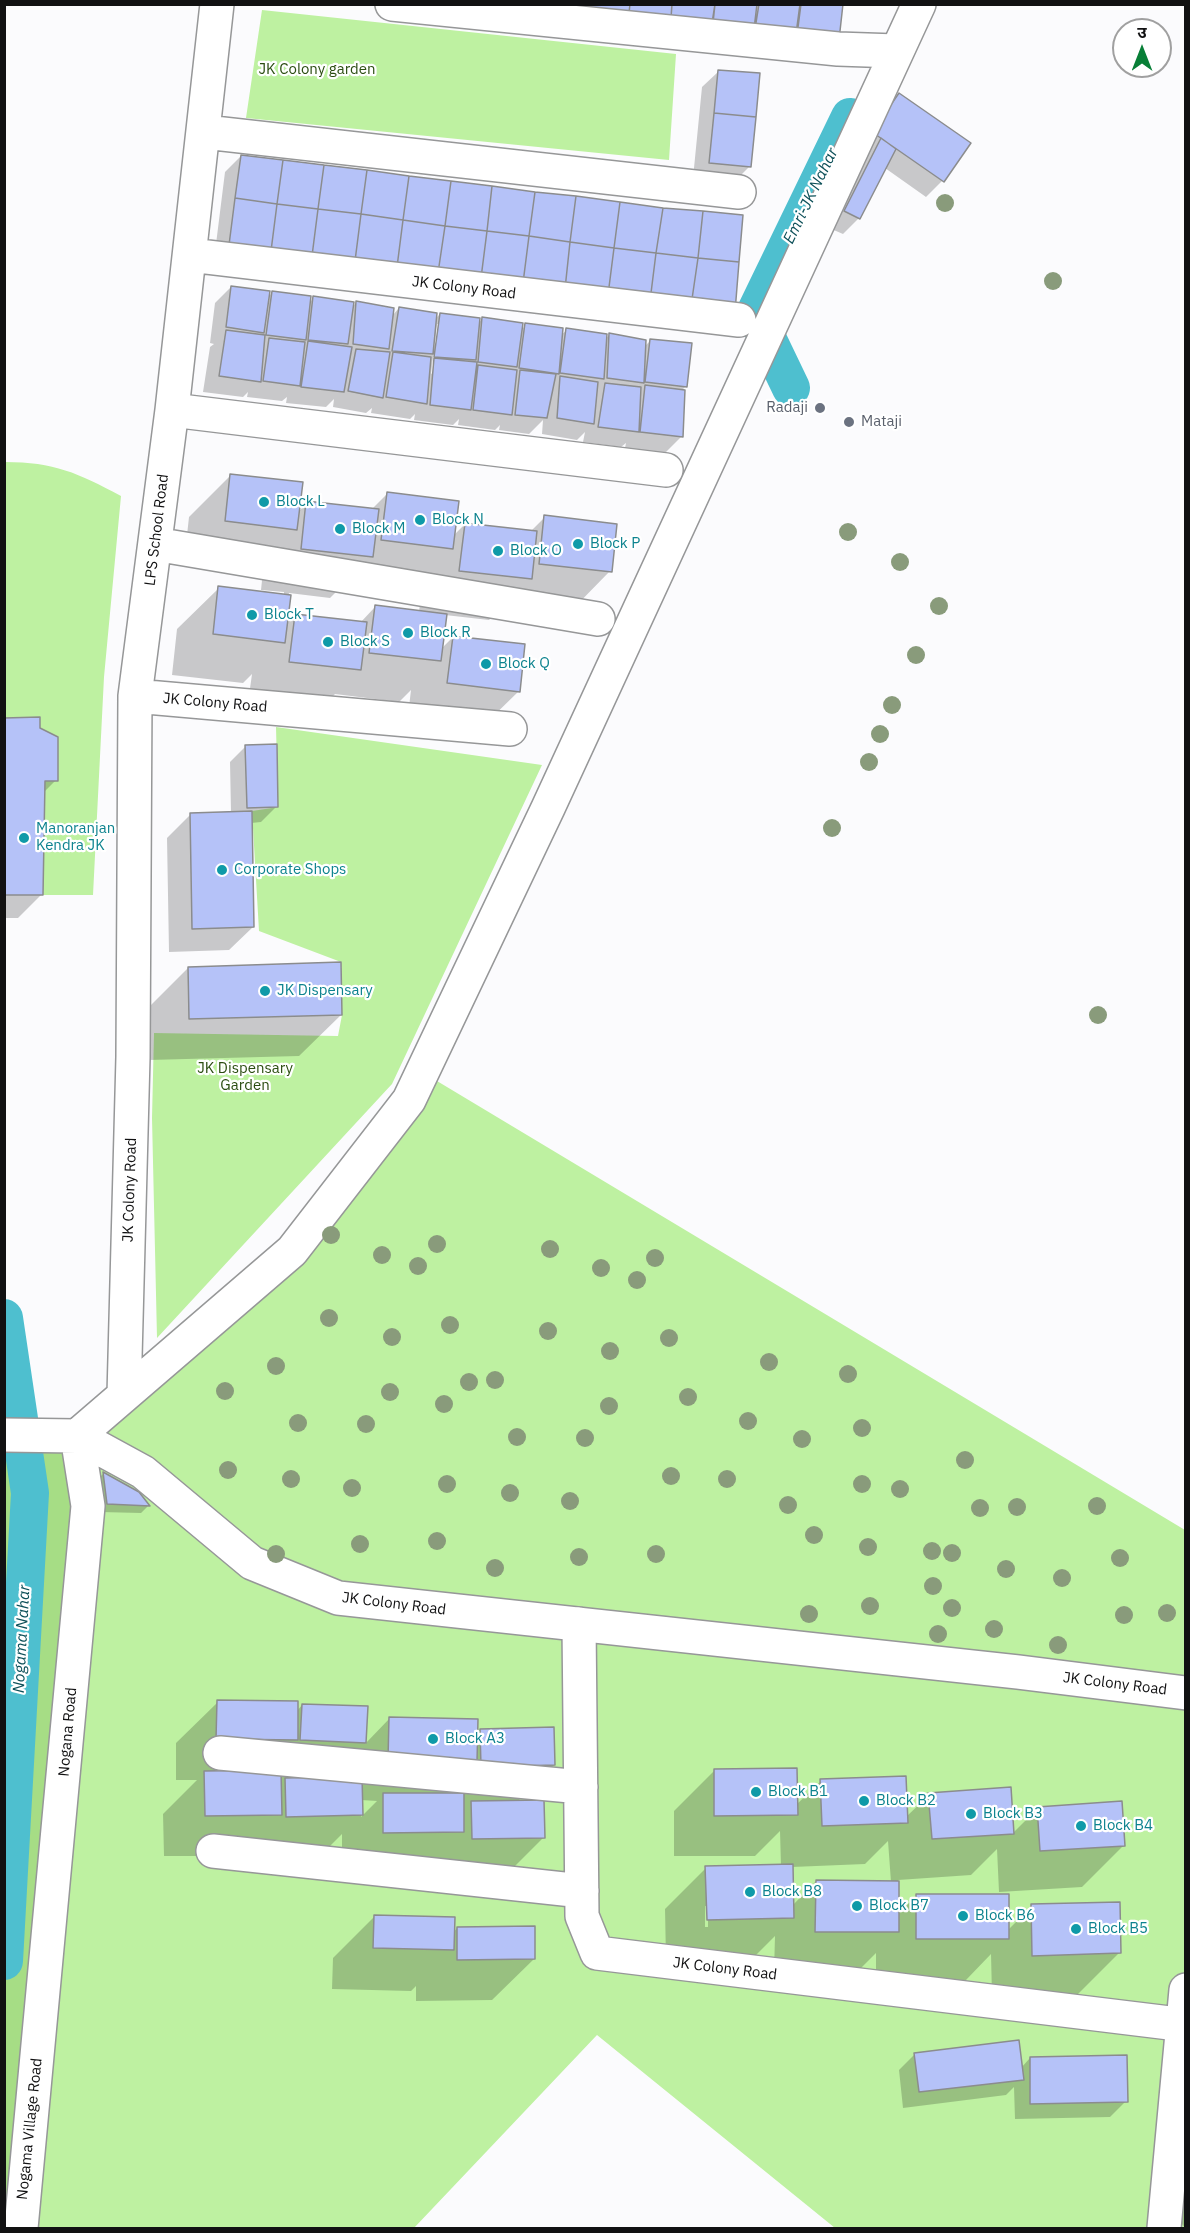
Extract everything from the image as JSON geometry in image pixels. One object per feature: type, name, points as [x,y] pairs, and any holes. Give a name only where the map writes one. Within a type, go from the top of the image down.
[{"type":"street","name":"LPS School Road","points":[[134,1057],[135,696],[172,410],[217,4]]},
{"type":"street","points":[[392,4],[838,50],[896,51]]},
{"type":"street","points":[[4,1435],[77,1436],[292,1251],[409,1100],[558,787],[919,4]]},
{"type":"street","points":[[204,132],[739,192]]},
{"type":"street","name":"JK Colony Road","points":[[190,255],[739,320]]},
{"type":"street","points":[[172,410],[666,470]]},
{"type":"street","points":[[155,544],[598,619]]},
{"type":"street","name":"JK Colony Road","points":[[135,696],[510,729]]},
{"type":"street","name":"JK Colony Road","points":[[124,1395],[134,1057]]},
{"type":"street","name":"JK Colony Road","points":[[77,1436],[143,1472],[252,1563],[338,1598],[1018,1672],[1185,1693]]},
{"type":"street","name":"Nogana Road","points":[[40,2029],[88,1506],[77,1436]]},
{"type":"street","name":"JK Colony Road","points":[[579,1624],[582,1916],[597,1953],[1184,2025]]},
{"type":"street","points":[[220,1753],[581,1786]]},
{"type":"street","points":[[213,1851],[582,1891]]},
{"type":"street","points":[[1164,2229],[1184,2025],[1185,1990]]},
{"type":"street","name":"Nogama Village Road","points":[[21,2229],[40,2029]]},
{"type":"green space","name":"JK Colony garden","points":[[262,10],[676,54],[669,160],[246,118]]},
{"type":"green space","points":[[5,462],[38,464],[65,470],[121,496],[104,677],[93,895],[5,895]]},
{"type":"green space","name":"JK Dispensary Garden","points":[[276,727],[542,765],[392,1084],[157,1338],[152,1118],[154,1033],[338,1036],[342,1015],[341,962],[259,931],[252,811],[278,807]]},
{"type":"green space","points":[[422,1072],[1185,1530],[1185,2228],[835,2228],[597,2035],[414,2228],[23,2228],[77,1436],[292,1251]]},
{"type":"green space","points":[[77,1436],[5,2222],[5,1439]]},
{"type":"building","points":[[585,4],[630,4],[629,13],[585,7]]},
{"type":"building","points":[[630,4],[672,4],[671,18],[629,13]]},
{"type":"building","points":[[672,4],[715,4],[712,23],[671,18]]},
{"type":"building","points":[[715,4],[757,4],[754,29],[713,23]]},
{"type":"building","points":[[759,4],[800,4],[796,34],[755,29]]},
{"type":"building","points":[[801,4],[843,4],[839,40],[797,35]]},
{"type":"building","points":[[718,70],[760,73],[756,117],[714,113]]},
{"type":"building","points":[[899,93],[971,143],[944,182],[872,132]]},
{"type":"building","points":[[714,113],[756,117],[751,167],[709,163]]},
{"type":"building","points":[[881,138],[896,149],[860,219],[844,211]]},
{"type":"building","points":[[241,155],[283,160],[277,204],[235,198]]},
{"type":"building","points":[[283,160],[324,165],[318,209],[277,204]]},
{"type":"building","points":[[324,165],[367,170],[361,214],[318,209]]},
{"type":"building","points":[[367,170],[409,176],[403,220],[361,214]]},
{"type":"building","points":[[409,176],[451,181],[445,226],[403,220]]},
{"type":"building","points":[[451,181],[492,186],[487,231],[445,226]]},
{"type":"building","points":[[492,186],[535,192],[529,236],[487,231]]},
{"type":"building","points":[[535,192],[576,196],[570,242],[529,236]]},
{"type":"building","points":[[576,196],[620,202],[614,248],[570,242]]},
{"type":"building","points":[[235,198],[277,204],[271,251],[229,245]]},
{"type":"building","points":[[620,202],[663,208],[656,253],[614,248]]},
{"type":"building","points":[[277,204],[318,209],[312,256],[271,251]]},
{"type":"building","points":[[663,208],[703,211],[698,258],[656,253]]},
{"type":"building","points":[[318,209],[361,214],[355,261],[312,256]]},
{"type":"building","points":[[703,211],[743,215],[739,262],[698,258]]},
{"type":"building","points":[[361,214],[403,220],[397,267],[355,261]]},
{"type":"building","points":[[403,220],[445,226],[438,273],[397,267]]},
{"type":"building","points":[[445,226],[487,231],[481,278],[438,273]]},
{"type":"building","points":[[487,231],[529,236],[523,283],[481,278]]},
{"type":"building","points":[[529,236],[570,242],[565,289],[523,283]]},
{"type":"building","points":[[570,242],[614,248],[608,295],[565,289]]},
{"type":"building","points":[[614,248],[656,253],[650,301],[608,295]]},
{"type":"building","points":[[656,253],[698,258],[691,306],[650,301]]},
{"type":"building","points":[[698,258],[739,262],[735,312],[691,306]]},
{"type":"building","points":[[231,286],[270,291],[264,333],[226,327]]},
{"type":"building","points":[[272,291],[311,296],[306,340],[266,335]]},
{"type":"building","points":[[313,296],[354,302],[348,344],[308,340]]},
{"type":"building","points":[[356,301],[394,308],[389,349],[353,344]]},
{"type":"building","points":[[399,307],[437,313],[433,354],[392,351]]},
{"type":"building","points":[[440,313],[480,318],[476,360],[434,357]]},
{"type":"building","points":[[482,317],[523,323],[517,367],[478,362]]},
{"type":"building","points":[[525,323],[563,328],[559,374],[519,368]]},
{"type":"building","points":[[566,328],[607,334],[604,379],[560,373]]},
{"type":"building","points":[[226,330],[265,335],[261,382],[219,376]]},
{"type":"building","points":[[609,333],[646,340],[644,383],[607,378]]},
{"type":"building","points":[[269,338],[305,342],[300,386],[263,381]]},
{"type":"building","points":[[650,339],[692,343],[687,387],[645,382]]},
{"type":"building","points":[[308,341],[352,347],[344,392],[301,387]]},
{"type":"building","points":[[356,349],[390,352],[383,398],[348,391]]},
{"type":"building","points":[[393,352],[431,357],[427,404],[386,397]]},
{"type":"building","points":[[434,358],[477,362],[471,410],[430,405]]},
{"type":"building","points":[[478,365],[517,370],[512,415],[473,410]]},
{"type":"building","points":[[520,370],[556,374],[547,418],[515,415]]},
{"type":"building","points":[[560,376],[598,382],[594,424],[557,418]]},
{"type":"building","points":[[605,383],[641,387],[639,432],[598,427]]},
{"type":"building","points":[[645,385],[685,390],[683,437],[640,432]]},
{"type":"building","name":"Block L","points":[[230,474],[303,482],[297,530],[225,521]]},
{"type":"building","name":"Block N","points":[[387,492],[459,501],[453,549],[381,540]]},
{"type":"building","name":"Block M","points":[[306,501],[379,509],[373,557],[301,549]]},
{"type":"building","name":"Block P","points":[[544,515],[617,524],[612,572],[539,564]]},
{"type":"building","name":"Block O","points":[[465,523],[537,531],[532,579],[459,571]]},
{"type":"building","name":"Block T","points":[[218,586],[291,595],[285,643],[213,634]]},
{"type":"building","name":"Block R","points":[[375,605],[447,614],[441,661],[369,653]]},
{"type":"building","name":"Block S","points":[[295,614],[367,622],[361,670],[289,662]]},
{"type":"building","name":"Block Q","points":[[453,636],[525,644],[520,692],[447,683]]},
{"type":"building","name":"Manoranjan Kendra JK","points":[[40,717],[40,728],[58,737],[58,781],[45,781],[43,895],[4,895],[4,718]]},
{"type":"building","points":[[277,744],[278,807],[247,808],[245,745]]},
{"type":"building","name":"Corporate Shops","points":[[252,811],[254,927],[192,929],[190,813]]},
{"type":"building","name":"JK Dispensary","points":[[341,962],[342,1015],[189,1019],[188,967]]},
{"type":"building","points":[[103,1472],[139,1492],[150,1506],[107,1504]]},
{"type":"building","points":[[217,1700],[298,1701],[298,1740],[216,1739]]},
{"type":"building","points":[[302,1704],[368,1706],[366,1743],[300,1740]]},
{"type":"building","name":"Block A3","points":[[389,1717],[478,1719],[477,1762],[388,1759]]},
{"type":"building","points":[[554,1727],[555,1765],[481,1767],[480,1729]]},
{"type":"building","name":"Block B1","points":[[797,1768],[798,1815],[714,1816],[714,1769]]},
{"type":"building","points":[[281,1770],[282,1815],[205,1816],[204,1771]]},
{"type":"building","points":[[362,1776],[363,1815],[286,1817],[285,1778]]},
{"type":"building","name":"Block B2","points":[[906,1776],[908,1823],[822,1826],[820,1779]]},
{"type":"building","name":"Block B3","points":[[1011,1787],[1014,1834],[932,1839],[928,1793]]},
{"type":"building","points":[[383,1793],[464,1793],[464,1832],[383,1833]]},
{"type":"building","points":[[544,1800],[545,1838],[472,1839],[471,1801]]},
{"type":"building","name":"Block B4","points":[[1122,1801],[1125,1846],[1040,1851],[1037,1807]]},
{"type":"building","name":"Block B8","points":[[793,1864],[794,1918],[707,1920],[705,1866]]},
{"type":"building","name":"Block B7","points":[[816,1880],[899,1881],[899,1932],[815,1932]]},
{"type":"building","name":"Block B6","points":[[916,1894],[1009,1894],[1009,1939],[916,1939]]},
{"type":"building","name":"Block B5","points":[[1120,1902],[1121,1953],[1032,1956],[1031,1904]]},
{"type":"building","points":[[374,1915],[455,1917],[454,1950],[373,1948]]},
{"type":"building","points":[[535,1926],[535,1959],[457,1960],[457,1927]]},
{"type":"building","points":[[1019,2040],[1024,2080],[919,2092],[914,2053]]},
{"type":"building","points":[[1127,2055],[1128,2102],[1030,2104],[1030,2057]]},
{"type":"waterway","name":"Emri-JK Nahar","points":[[791,388],[755,313],[850,117]]},
{"type":"waterway","name":"Nogama Nahar","points":[[4,1318],[30,1493],[4,1961]]},
{"type":"place","name":"Radaji","points":[[820,408]]},
{"type":"place","name":"Mataji","points":[[849,422]]},
{"type":"place","name":"Block L","points":[[264,502]]},
{"type":"place","name":"Block N","points":[[420,520]]},
{"type":"place","name":"Block M","points":[[340,529]]},
{"type":"place","name":"Block P","points":[[578,544]]},
{"type":"place","name":"Block O","points":[[498,551]]},
{"type":"place","name":"Block T","points":[[252,615]]},
{"type":"place","name":"Block R","points":[[408,633]]},
{"type":"place","name":"Block S","points":[[328,642]]},
{"type":"place","name":"Block Q","points":[[486,664]]},
{"type":"place","name":"Manoranjan Kendra JK","points":[[24,838]]},
{"type":"place","name":"Corporate Shops","points":[[222,870]]},
{"type":"place","name":"JK Dispensary","points":[[265,991]]},
{"type":"place","name":"Block A3","points":[[433,1739]]},
{"type":"place","name":"Block B1","points":[[756,1792]]},
{"type":"place","name":"Block B2","points":[[864,1801]]},
{"type":"place","name":"Block B3","points":[[971,1814]]},
{"type":"place","name":"Block B4","points":[[1081,1826]]},
{"type":"place","name":"Block B8","points":[[750,1892]]},
{"type":"place","name":"Block B7","points":[[857,1906]]},
{"type":"place","name":"Block B6","points":[[963,1916]]},
{"type":"place","name":"Block B5","points":[[1076,1929]]}]
